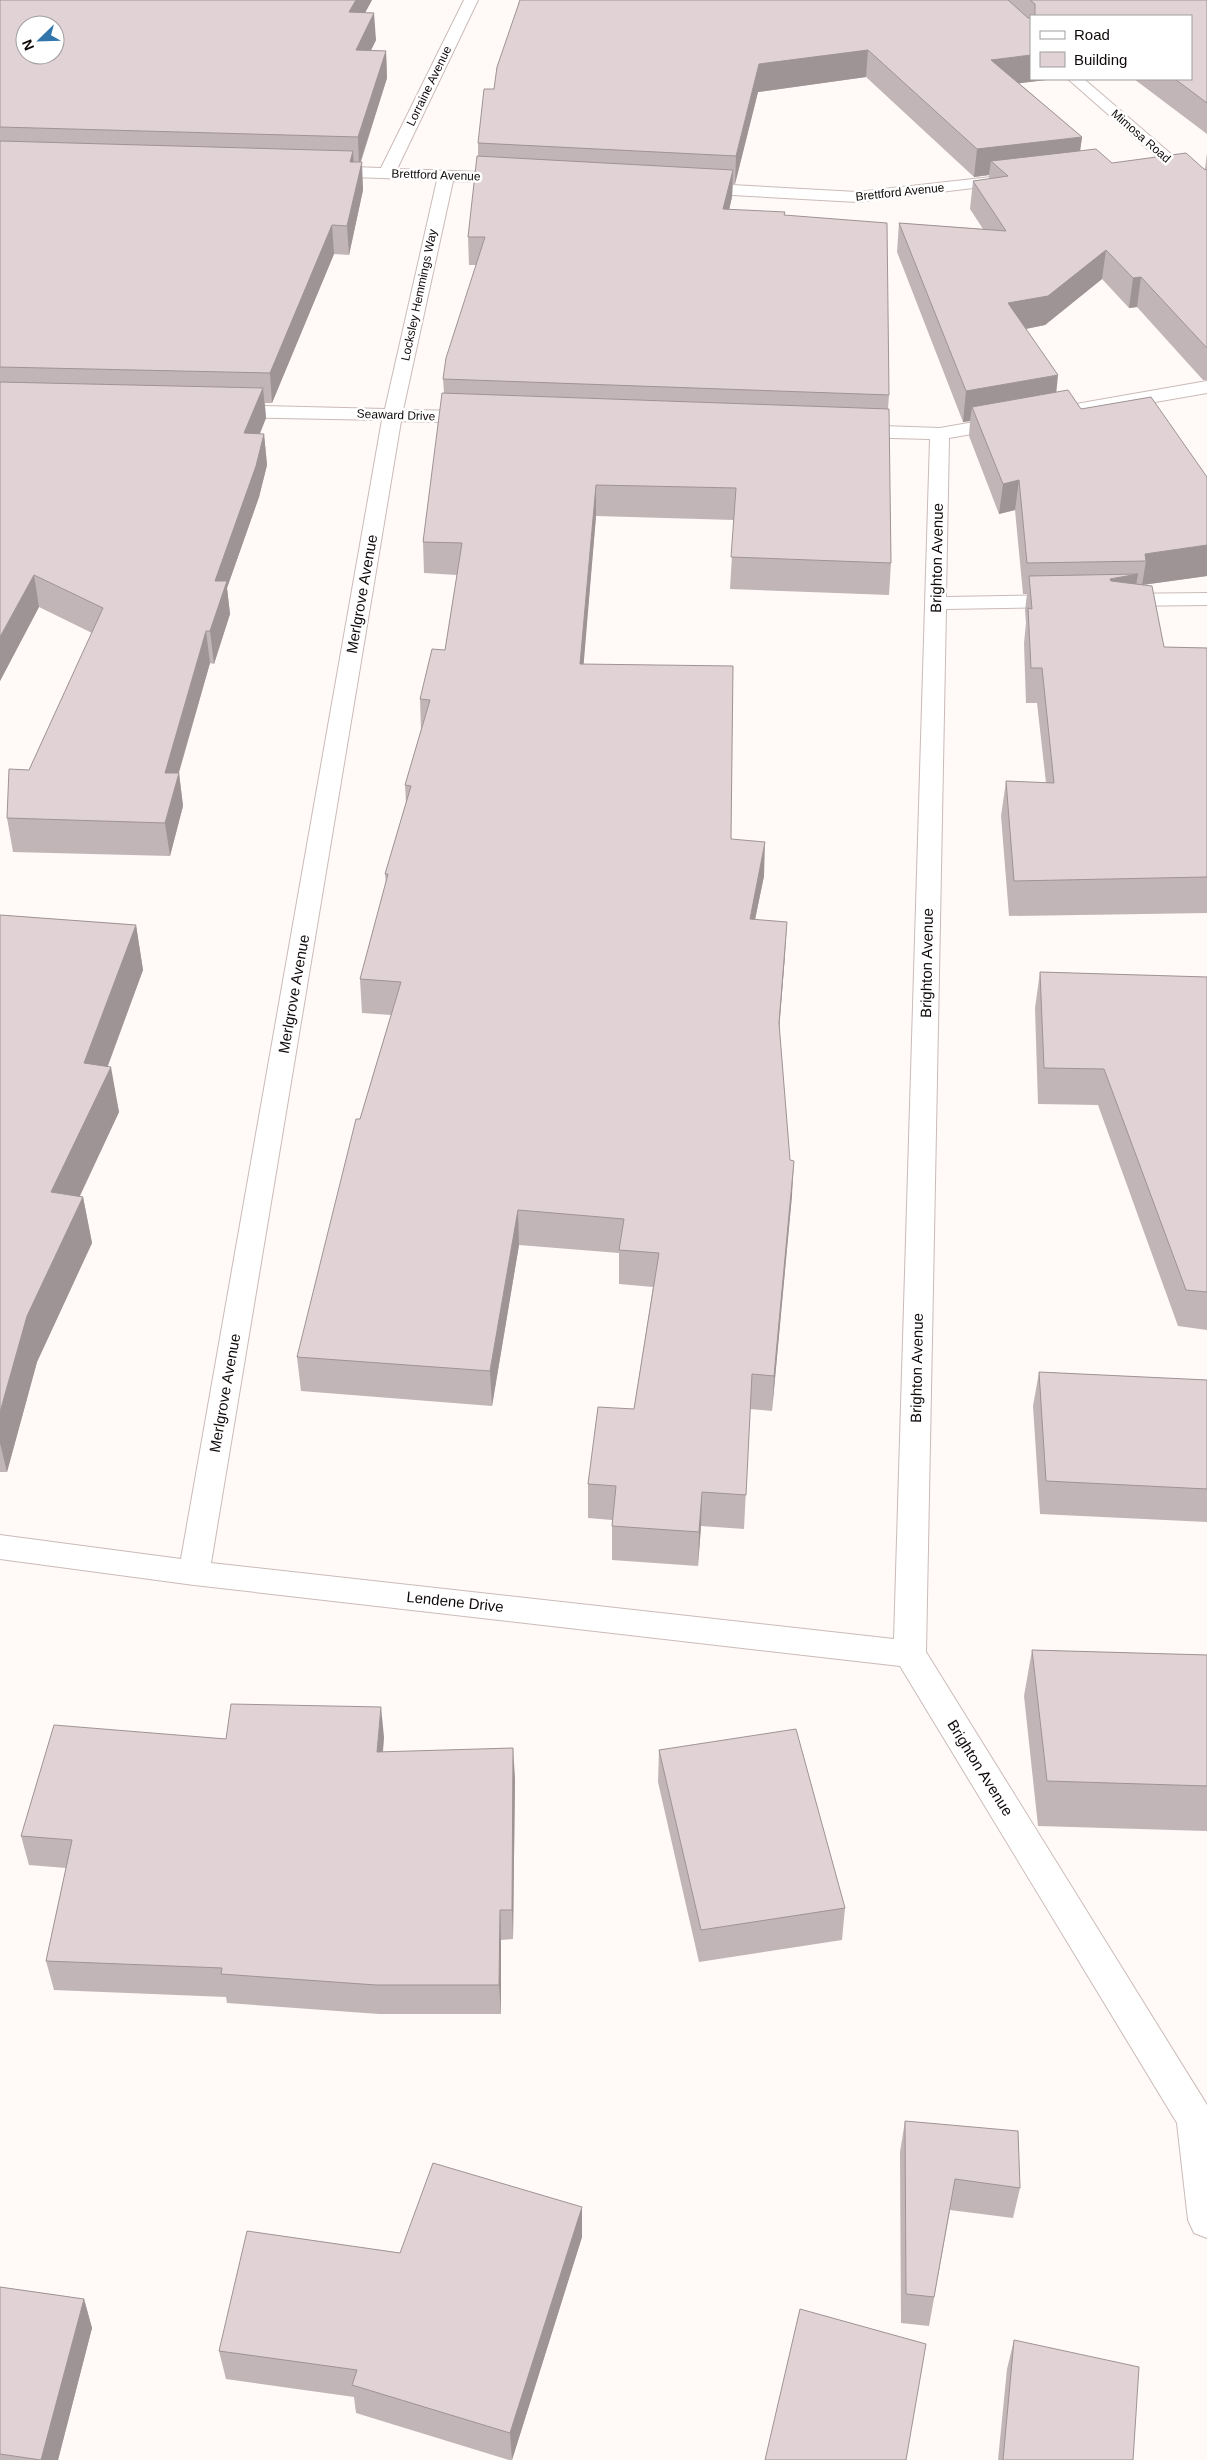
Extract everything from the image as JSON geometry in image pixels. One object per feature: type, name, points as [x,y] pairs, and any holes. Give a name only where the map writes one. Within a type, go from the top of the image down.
[{"type":"street","name":"Lorraine Avenue","points":[[386,173],[471,0]]},
{"type":"street","name":"Mimosa Road","points":[[1076,80],[1207,193]]},
{"type":"street","points":[[1150,164],[1169,162]]},
{"type":"street","name":"Brettford Avenue","points":[[310,170],[524,179]]},
{"type":"street","name":"Locksley Hemmings Way","points":[[393,414],[446,175]]},
{"type":"street","name":"Brettford Avenue","points":[[681,188],[857,197],[1023,178]]},
{"type":"street","points":[[840,431],[940,434],[1207,387]]},
{"type":"street","name":"Seaward Drive","points":[[206,410],[492,418]]},
{"type":"street","name":"Merlgrove Avenue","points":[[194,1573],[393,414]]},
{"type":"street","name":"Brighton Avenue","points":[[940,434],[910,1654],[1195,2119],[1207,2220]]},
{"type":"street","points":[[936,603],[1207,599]]},
{"type":"street","name":"Lendene Drive","points":[[0,1547],[194,1573],[910,1654]]},
{"type":"building","points":[[0,0],[356,0],[349,12],[374,13],[356,50],[386,51],[358,137],[0,127]]},
{"type":"building","points":[[520,0],[1008,0],[1030,18],[1030,55],[991,60],[1082,137],[977,149],[868,50],[759,64],[736,156],[478,143],[484,89],[494,89],[497,67]]},
{"type":"building","points":[[1030,0],[1207,0],[1207,103],[1176,80],[1192,80],[1192,15],[1035,15],[1035,4]]},
{"type":"building","points":[[0,141],[353,151],[350,162],[362,162],[347,226],[332,225],[270,373],[0,367]]},
{"type":"building","points":[[1096,149],[1112,163],[1186,153],[1207,170],[1207,348],[1141,277],[1133,278],[1106,250],[1048,296],[1008,303],[1058,375],[966,391],[899,223],[1006,231],[973,181],[1008,176],[991,161]]},
{"type":"building","points":[[477,156],[733,170],[723,209],[785,212],[784,215],[887,223],[889,395],[443,379],[446,358],[485,237],[468,237]]},
{"type":"building","points":[[0,382],[263,388],[244,433],[264,434],[256,466],[215,581],[227,581],[210,631],[206,631],[165,773],[179,773],[165,823],[7,818],[9,769],[29,770],[103,608],[34,575],[0,637]]},
{"type":"building","points":[[1068,390],[1081,409],[1151,397],[1207,477],[1207,545],[1145,554],[1146,561],[1027,563],[1019,480],[1003,484],[972,407]]},
{"type":"building","points":[[442,393],[889,409],[891,563],[731,557],[736,488],[596,485],[580,664],[733,666],[731,839],[765,842],[750,919],[787,922],[779,1023],[790,1160],[794,1161],[774,1376],[752,1374],[746,1495],[702,1492],[699,1532],[612,1526],[616,1486],[588,1484],[598,1407],[634,1409],[659,1253],[619,1250],[624,1219],[518,1210],[490,1371],[297,1357],[356,1119],[360,1119],[401,982],[360,979],[388,874],[385,874],[411,786],[405,785],[430,700],[420,699],[432,649],[445,650],[462,543],[423,542]]},
{"type":"building","points":[[1138,574],[1110,579],[1111,581],[1152,586],[1164,647],[1207,648],[1207,877],[1014,881],[1006,781],[1054,783],[1042,668],[1031,668],[1028,608],[1032,609],[1029,576]]},
{"type":"building","points":[[0,915],[136,925],[84,1063],[111,1067],[51,1192],[83,1197],[27,1316],[0,1412]]},
{"type":"building","points":[[1040,972],[1207,977],[1207,1292],[1186,1290],[1104,1069],[1044,1068]]},
{"type":"building","points":[[1039,1372],[1207,1380],[1207,1489],[1046,1481]]},
{"type":"building","points":[[1032,1650],[1207,1655],[1207,1786],[1047,1781]]},
{"type":"building","points":[[231,1704],[381,1707],[377,1752],[513,1748],[512,1910],[500,1910],[499,1985],[376,1985],[221,1974],[222,1968],[46,1961],[72,1840],[21,1836],[54,1725],[226,1739]]},
{"type":"building","points":[[796,1729],[845,1908],[701,1930],[659,1750]]},
{"type":"building","points":[[905,2121],[1018,2131],[1020,2188],[955,2179],[934,2297],[906,2294]]},
{"type":"building","points":[[433,2163],[582,2207],[510,2433],[352,2385],[357,2370],[219,2351],[247,2231],[400,2253]]},
{"type":"building","points":[[0,2287],[84,2299],[41,2460],[0,2454]]},
{"type":"building","points":[[800,2309],[926,2344],[906,2460],[765,2460]]},
{"type":"building","points":[[1014,2340],[1139,2367],[1133,2460],[1003,2460]]}]
